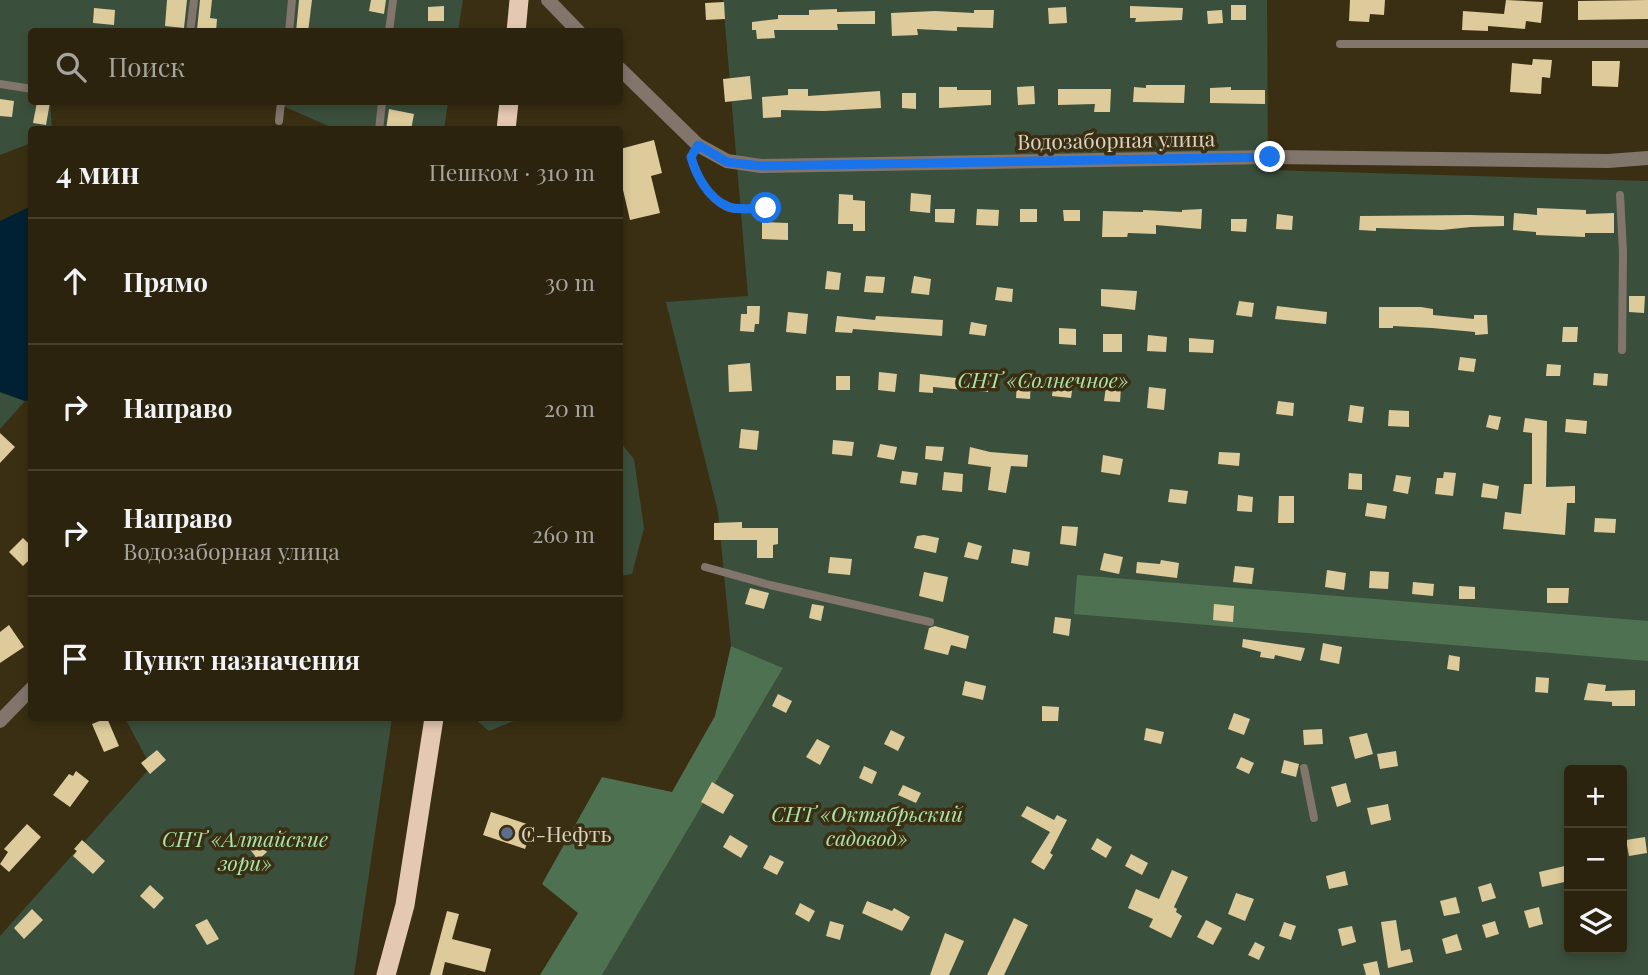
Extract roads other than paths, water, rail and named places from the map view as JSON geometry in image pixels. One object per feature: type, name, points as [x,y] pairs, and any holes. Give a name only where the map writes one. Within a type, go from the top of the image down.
[{"type":"highway","points":[[516,28],[519,0]]},
{"type":"highway","points":[[506,126],[509,105]]},
{"type":"highway","points":[[386,975],[405,905],[434,721]]},
{"type":"street","points":[[548,0],[575,28]]},
{"type":"street","name":"Водозаборная улица","points":[[623,72],[698,145],[727,162],[761,166],[1270,157],[1608,161],[1648,158]]},
{"type":"street","points":[[0,721],[28,692]]},
{"type":"lane","points":[[190,28],[194,0]]},
{"type":"lane","points":[[289,28],[292,0]]},
{"type":"lane","points":[[390,28],[393,0]]},
{"type":"lane","points":[[1340,44],[1648,44]]},
{"type":"lane","points":[[0,84],[28,88]]},
{"type":"lane","points":[[279,121],[281,105]]},
{"type":"lane","points":[[379,126],[382,105]]},
{"type":"lane","points":[[698,145],[691,157],[695,172],[708,191],[727,207],[766,208]]},
{"type":"lane","points":[[1620,195],[1623,252],[1622,350]]},
{"type":"lane","points":[[705,567],[930,622]]},
{"type":"lane","points":[[1304,768],[1314,818]]},
{"type":"water","points":[[28,207],[28,400],[25,401],[0,392],[0,221]]},
{"type":"place","name":"С-Нефть","points":[[507,833]]},
{"type":"park label","name":"СНТ «Солнечное»","points":[[1043,379]]},
{"type":"park label","name":"СНТ «Октябрьский садовод»","points":[[867,825]]},
{"type":"park label","name":"СНТ «Алтайские зори»","points":[[245,850]]}]
